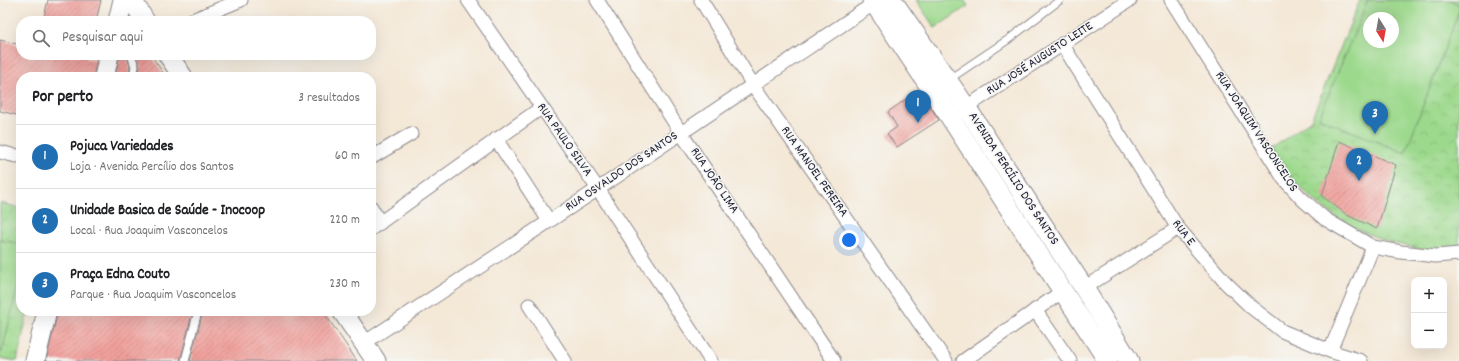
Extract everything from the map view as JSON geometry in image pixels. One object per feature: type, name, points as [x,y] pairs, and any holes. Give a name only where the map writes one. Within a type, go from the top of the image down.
[{"type":"street","points":[[119,16],[123,0]]},
{"type":"street","points":[[132,0],[142,16]]},
{"type":"street","points":[[198,16],[215,5],[241,0]]},
{"type":"street","name":"RUA PAULO SILVA","points":[[468,0],[598,189],[711,361]]},
{"type":"street","name":"RUA JOÃO LIMA","points":[[597,0],[682,133],[834,361]]},
{"type":"street","name":"RUA MANOEL PEREIRA","points":[[701,0],[753,85],[946,361]]},
{"type":"street","name":"RUA JOSÉ AUGUSTO LEITE","points":[[950,117],[1130,0]]},
{"type":"street","name":"RUA JOAQUIM VASCONCELOS","points":[[1171,0],[1284,179],[1300,198],[1325,220],[1373,247],[1436,256],[1459,254]]},
{"type":"street","name":"RUA OSVALDO DOS SANTOS","points":[[364,343],[879,1]]},
{"type":"street","name":"AVENIDA PERCÍLIO DOS SANTOS","points":[[879,1],[948,81],[966,107],[1084,288],[1108,351]]},
{"type":"street","name":"AVENIDA PERCÍLIO DOS SANTOS","points":[[879,1],[950,117],[1063,291],[1108,351],[1129,361]]},
{"type":"street","name":"RUA E","points":[[1062,44],[1178,228],[1226,283],[1251,307],[1282,331],[1330,351],[1361,361]]},
{"type":"street","points":[[105,72],[108,60]]},
{"type":"street","points":[[172,60],[180,72]]},
{"type":"street","points":[[376,226],[541,108]]},
{"type":"street","points":[[376,155],[411,134]]},
{"type":"street","points":[[496,139],[549,221]]},
{"type":"street","points":[[0,152],[16,156]]},
{"type":"street","points":[[1084,288],[1178,228]]},
{"type":"street","points":[[1330,351],[1373,247]]},
{"type":"street","points":[[963,361],[1063,291]]},
{"type":"street","points":[[529,305],[565,361]]},
{"type":"street","points":[[1035,310],[1070,361]]},
{"type":"street","points":[[35,361],[46,316]]},
{"type":"street","points":[[345,316],[376,361]]},
{"type":"street","points":[[1108,351],[1136,361]]},
{"type":"lane","points":[[948,81],[1009,39],[1060,0]]},
{"type":"lane","points":[[132,60],[135,66],[134,72]]},
{"type":"lane","points":[[185,361],[197,316]]},
{"type":"green space","points":[[916,0],[964,0],[968,6],[935,28]]},
{"type":"green space","points":[[1360,0],[1459,0],[1459,249],[1433,252],[1388,242],[1349,226],[1317,203],[1299,186],[1284,170],[1271,149],[1311,120]]},
{"type":"green space","points":[[1368,0],[1450,0],[1459,5],[1459,11],[1405,153],[1319,118],[1363,12],[1363,48],[1399,48],[1399,12],[1363,12]]},
{"type":"green space","points":[[0,203],[16,207],[16,316],[27,316],[17,361],[0,358]]},
{"type":"green space","points":[[0,240],[16,243],[16,294],[2,352],[0,352]]},
{"type":"building","points":[[48,0],[101,0],[97,16],[44,16]]},
{"type":"building","points":[[0,40],[16,44],[16,60],[97,60],[94,72],[16,72],[16,115],[0,111]]},
{"type":"building","points":[[119,60],[128,60],[130,66],[129,72],[116,72]]},
{"type":"building","points":[[138,60],[154,60],[163,72],[139,72],[140,66]]},
{"type":"building","points":[[919,90],[939,120],[897,147],[887,134],[897,127],[888,112]]},
{"type":"building","points":[[1339,141],[1396,165],[1377,229],[1347,215],[1322,196]]},
{"type":"building","points":[[57,316],[192,316],[180,361],[46,361]]},
{"type":"building","points":[[202,316],[326,316],[357,361],[190,361]]},
{"type":"place","name":"Pojuca Variedades","points":[[918,123]]},
{"type":"place","name":"Praça Edna Couto","points":[[1375,134]]},
{"type":"place","name":"Unidade Basica de Saúde - Inocoop","points":[[1359,181]]}]
